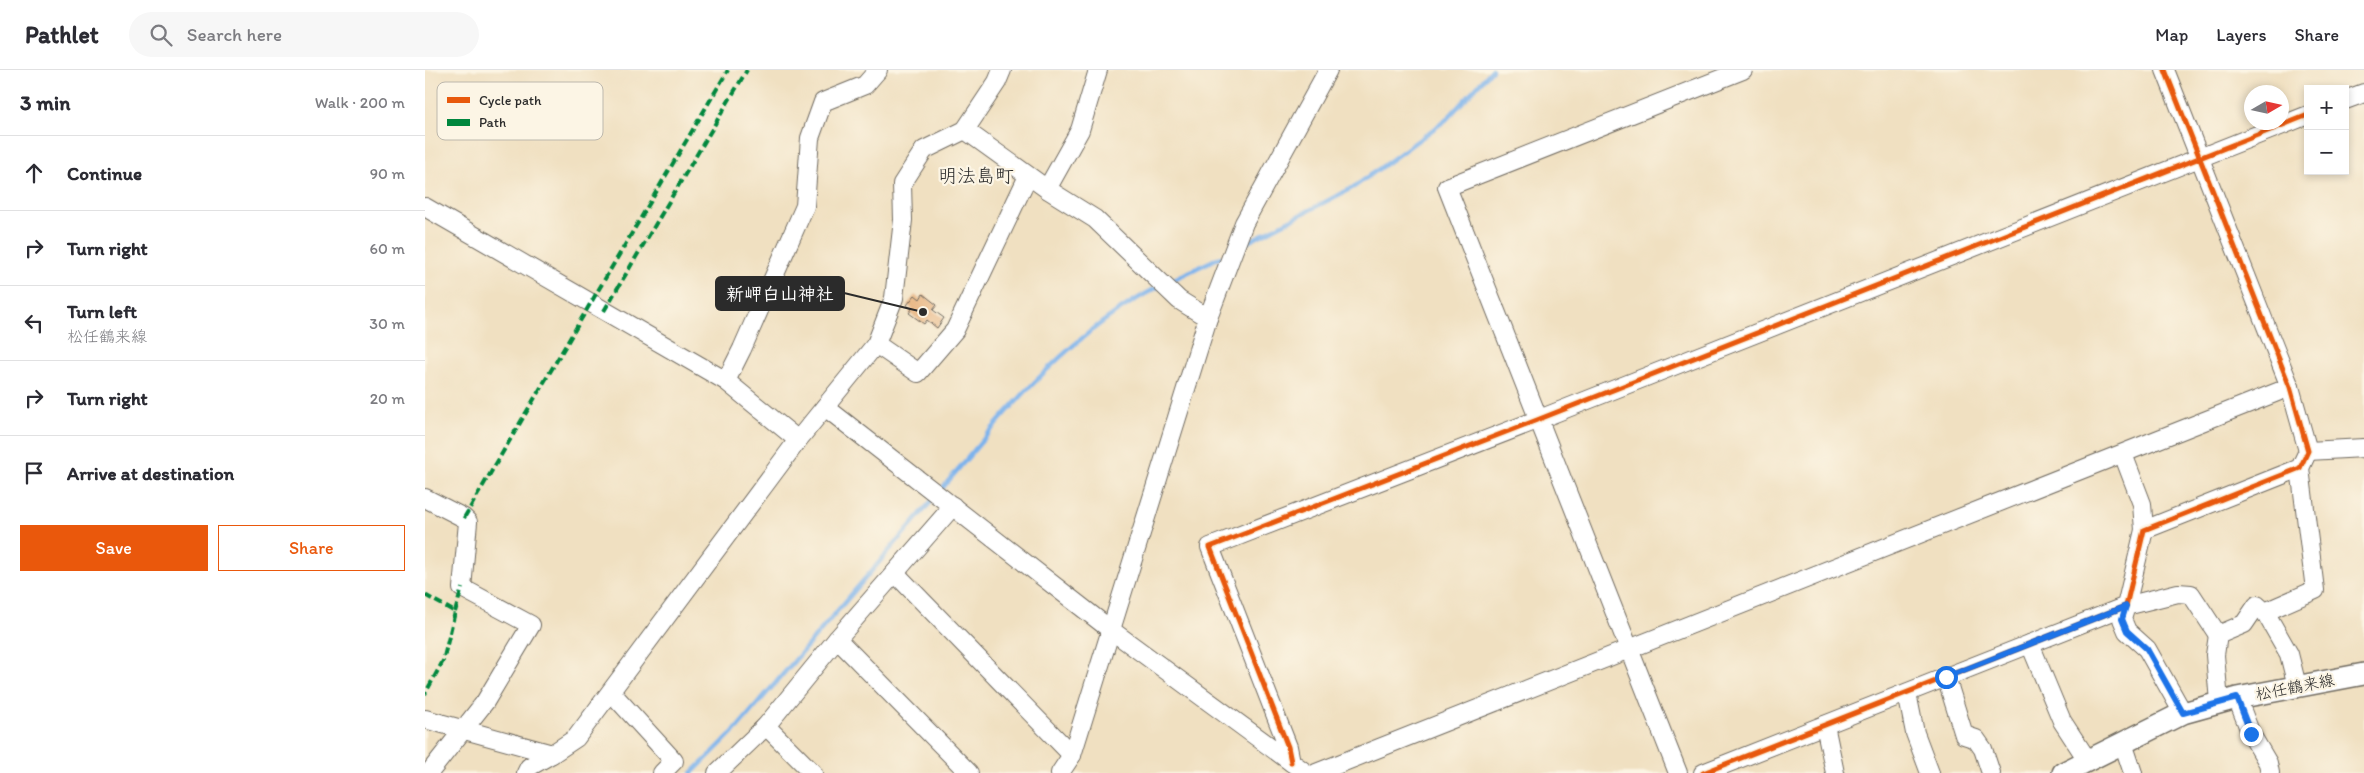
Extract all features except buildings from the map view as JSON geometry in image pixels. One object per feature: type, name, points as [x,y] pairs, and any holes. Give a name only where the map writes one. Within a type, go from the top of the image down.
[{"type":"main road","name":"松任鶴来線","points":[[2063,773],[2183,713],[2228,700],[2364,674]]},
{"type":"street","points":[[726,381],[743,349],[805,206],[810,138],[823,102],[865,85],[878,70]]},
{"type":"street","points":[[526,773],[529,767],[577,738],[798,440],[876,344],[894,298],[903,220],[903,184],[924,150],[965,130],[997,82],[1002,70]]},
{"type":"street","points":[[1047,189],[1080,130],[1098,70]]},
{"type":"street","points":[[1060,773],[1072,755],[1208,318],[1244,223],[1328,70]]},
{"type":"street","points":[[1678,773],[1537,420],[1447,187],[1743,70]]},
{"type":"street","points":[[2165,70],[2290,387],[2308,451],[2300,468],[2315,590],[2265,612]]},
{"type":"street","points":[[2349,99],[2364,93]]},
{"type":"street","points":[[1291,762],[1288,747],[1210,547],[1537,420],[2199,156],[2304,117]]},
{"type":"street","points":[[965,130],[1028,176],[1095,219],[1179,300],[1208,318]]},
{"type":"street","points":[[876,344],[918,374],[955,330],[1028,176]]},
{"type":"street","points":[[426,209],[726,381],[798,440]]},
{"type":"street","points":[[1316,773],[2290,387]]},
{"type":"street","points":[[825,407],[1111,630],[1306,773]]},
{"type":"street","points":[[2308,451],[2364,448]]},
{"type":"street","points":[[2123,454],[2142,504],[2144,530],[2122,619],[2127,631],[2147,649],[2183,713]]},
{"type":"street","points":[[2144,530],[2300,468]]},
{"type":"street","points":[[425,498],[465,518],[468,522],[462,588],[531,625],[485,702],[429,773]]},
{"type":"street","points":[[717,773],[766,726],[837,639],[895,573],[948,503]]},
{"type":"street","points":[[895,573],[1072,755]]},
{"type":"street","points":[[1703,773],[2126,606],[2178,593],[2191,594],[2218,634],[2215,656],[2228,700],[2268,763],[2270,773]]},
{"type":"street","points":[[2218,634],[2244,624],[2257,605],[2265,612],[2289,654],[2297,686]]},
{"type":"street","points":[[837,639],[969,773]]},
{"type":"street","points":[[2030,644],[2062,721],[2087,761]]},
{"type":"street","points":[[1946,677],[1964,736],[1976,739],[1983,749],[1991,773]]},
{"type":"street","points":[[611,692],[674,761],[662,773]]},
{"type":"street","points":[[1907,693],[1915,733],[1930,773]]},
{"type":"street","points":[[425,719],[552,754]]},
{"type":"street","points":[[1825,725],[1835,773]]},
{"type":"street","points":[[766,726],[813,773]]},
{"type":"street","points":[[2123,743],[2133,773]]},
{"type":"waterway","points":[[1246,243],[1354,187],[1446,120],[1492,70]]},
{"type":"waterway","points":[[1166,283],[1220,257]]},
{"type":"waterway","points":[[940,491],[1014,404],[1067,351],[1127,305],[1160,286]]},
{"type":"waterway","points":[[692,773],[736,729],[935,497]]},
{"type":"marked path","points":[[464,518],[728,70]]},
{"type":"marked path","points":[[604,311],[747,70]]},
{"type":"marked path","points":[[455,612],[462,588]]},
{"type":"marked path","points":[[425,595],[455,612],[443,661],[425,694]]},
{"type":"cycle path","points":[[1703,773],[2126,606],[2144,530],[2300,468],[2308,451],[2290,387],[2165,70]]},
{"type":"cycle path","points":[[1291,762],[1288,747],[1210,547],[1537,420],[2304,117]]},
{"type":"place","name":"新岬白山神社","points":[[923,312]]},
{"type":"district","name":"明法島町","points":[[976,175]]},
{"type":"route","points":[[1946,677],[2126,606],[2122,619],[2127,631],[2147,649],[2183,713],[2237,698],[2251,734]]}]
